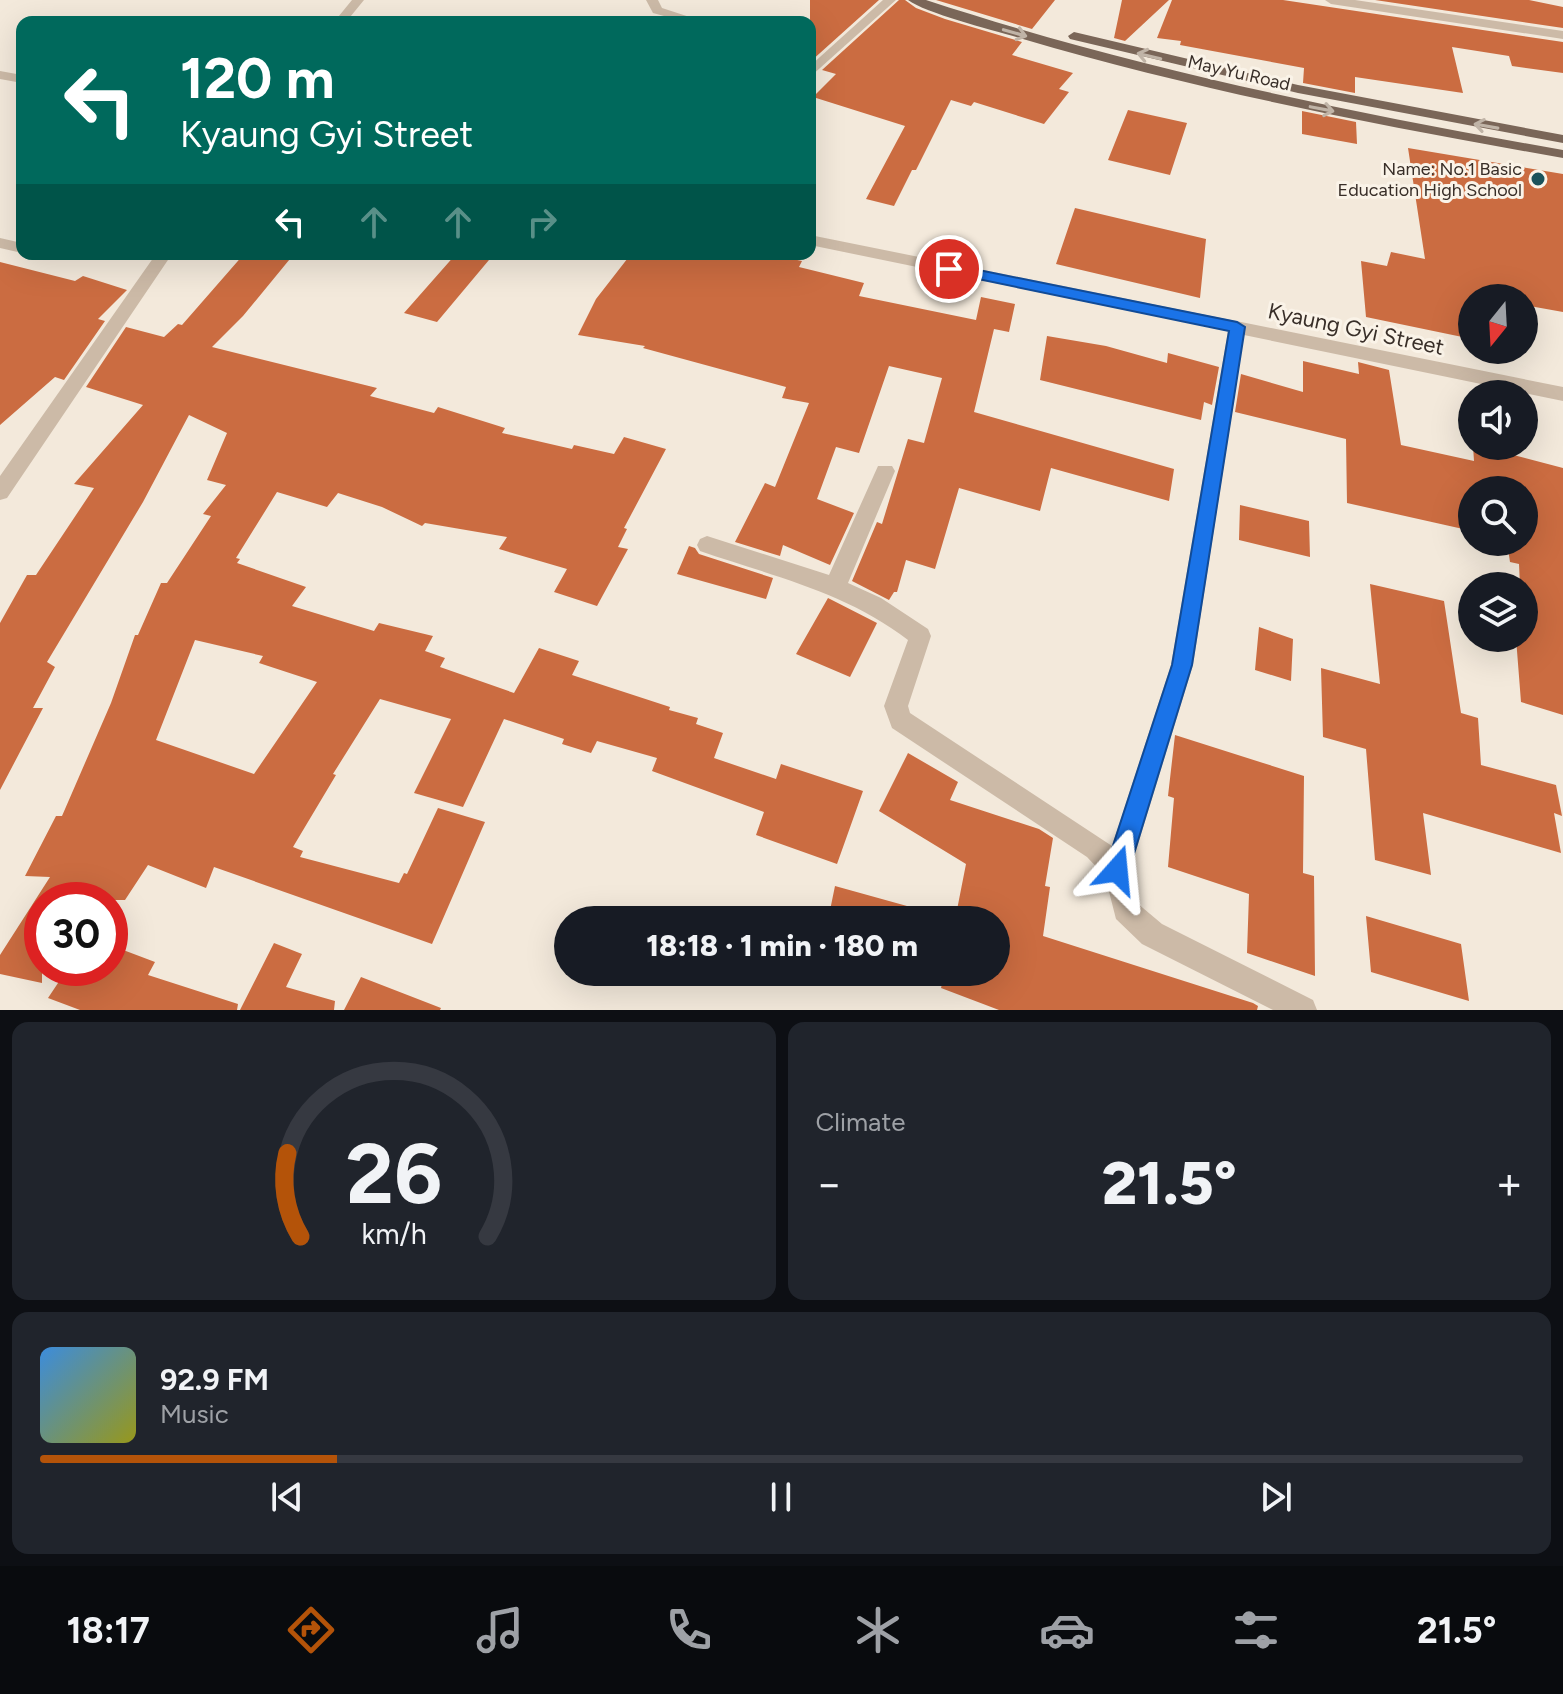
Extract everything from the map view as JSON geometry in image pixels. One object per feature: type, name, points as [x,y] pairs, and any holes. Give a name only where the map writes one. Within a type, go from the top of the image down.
[{"type":"main road","name":"May Yu Road","points":[[914,0],[986,25],[1132,67],[1296,104],[1563,154]]},
{"type":"main road","name":"May Yu Road","points":[[953,0],[1141,54],[1313,92],[1563,139]]},
{"type":"street","points":[[345,16],[358,0]]},
{"type":"street","points":[[652,0],[657,10],[678,16]]},
{"type":"street","points":[[816,68],[890,0]]},
{"type":"street","points":[[1331,0],[1563,35]]},
{"type":"street","name":"Kyaung Gyi Street","points":[[816,241],[1563,394]]},
{"type":"street","points":[[0,492],[160,260]]},
{"type":"street","points":[[1237,327],[1182,665],[1117,870],[1125,910],[1152,934],[1303,1010]]},
{"type":"street","points":[[835,587],[885,471]]},
{"type":"street","points":[[707,545],[835,587],[906,624],[920,636],[896,706],[900,720],[1096,848],[1117,870]]},
{"type":"building","points":[[810,0],[879,0],[816,57],[816,16],[810,16]]},
{"type":"building","points":[[899,0],[905,0],[916,8],[945,19],[1022,42],[1012,55],[1073,73],[1059,89],[1069,92],[1044,124],[974,102],[971,106],[951,100],[894,206],[866,199],[905,126],[816,98],[816,94],[836,74],[822,70]]},
{"type":"building","points":[[936,0],[1055,0],[1032,29]]},
{"type":"building","points":[[1122,0],[1169,0],[1125,41],[1114,38]]},
{"type":"building","points":[[1172,0],[1283,0],[1563,42],[1563,73],[1512,66],[1509,56],[1452,47],[1463,93],[1355,77],[1355,93],[1303,83],[1304,68],[1157,38]]},
{"type":"building","points":[[1375,0],[1529,0],[1563,7],[1563,28]]},
{"type":"building","points":[[1128,110],[1187,123],[1170,175],[1108,160]]},
{"type":"building","points":[[1302,111],[1356,122],[1357,144],[1302,134]]},
{"type":"building","points":[[1408,148],[1563,174],[1563,312],[1538,308],[1538,284],[1458,284],[1458,336],[1366,317],[1361,261],[1387,266],[1391,252],[1425,259]]},
{"type":"building","points":[[1075,208],[1206,239],[1200,298],[1056,264]]},
{"type":"building","points":[[239,260],[289,260],[243,316],[212,347],[377,388],[370,396],[434,413],[438,407],[505,428],[502,433],[572,449],[574,445],[614,454],[624,437],[666,449],[624,528],[627,529],[618,547],[628,549],[597,606],[554,592],[567,569],[499,549],[507,537],[425,523],[422,526],[382,507],[338,493],[327,507],[277,492],[236,558],[240,559],[237,563],[306,587],[292,606],[374,631],[379,623],[433,636],[425,651],[445,658],[440,667],[514,693],[539,648],[579,661],[572,675],[670,707],[669,710],[698,718],[696,724],[723,733],[714,758],[776,779],[781,764],[863,791],[837,864],[756,835],[764,812],[652,771],[657,758],[597,741],[591,753],[562,744],[564,739],[504,719],[463,807],[414,793],[451,719],[380,699],[333,774],[336,775],[293,847],[303,851],[300,857],[399,883],[404,873],[407,874],[438,808],[485,822],[432,944],[214,867],[206,888],[148,865],[128,895],[128,882],[47,882],[50,877],[25,876],[56,816],[62,816],[111,703],[135,635],[138,635],[161,583],[167,583],[211,516],[203,514],[226,485],[207,480],[227,433],[189,415],[143,502],[47,662],[55,667],[33,708],[43,708],[0,790],[0,623],[27,575],[36,575],[94,488],[74,484],[143,405],[86,387],[126,327],[164,337],[178,324],[182,325]],"holes":[[[195,640],[263,656],[259,663],[317,682],[254,774],[156,740]]]},
{"type":"building","points":[[451,260],[489,260],[437,322],[404,313]]},
{"type":"building","points":[[626,260],[797,260],[802,261],[799,267],[864,283],[859,296],[976,320],[981,297],[1015,304],[1009,332],[994,329],[974,412],[1174,469],[1169,501],[1051,468],[1040,511],[959,488],[935,569],[906,560],[897,592],[889,600],[852,581],[877,522],[882,524],[908,439],[924,443],[942,378],[889,366],[859,453],[836,447],[817,499],[854,513],[830,565],[783,545],[780,556],[735,542],[765,483],[775,487],[809,403],[782,398],[786,387],[643,348],[645,346],[578,335],[596,299]]},
{"type":"building","points":[[0,262],[75,281],[83,276],[127,290],[98,319],[105,321],[64,380],[55,377],[0,425]]},
{"type":"building","points":[[1047,336],[1106,346],[1167,363],[1168,353],[1219,367],[1212,405],[1204,402],[1201,420],[1040,380]]},
{"type":"building","points":[[1303,361],[1359,374],[1358,362],[1389,370],[1401,445],[1458,457],[1458,460],[1532,460],[1563,468],[1563,715],[1521,702],[1517,652],[1538,652],[1538,572],[1519,572],[1519,564],[1510,562],[1509,556],[1538,556],[1538,476],[1458,476],[1458,528],[1347,503],[1346,439],[1235,412],[1241,374],[1303,392]]},
{"type":"building","points":[[1240,505],[1309,521],[1310,557],[1239,540]]},
{"type":"building","points":[[689,546],[699,554],[773,578],[766,599],[677,574]]},
{"type":"building","points":[[1370,584],[1444,601],[1461,713],[1478,718],[1481,765],[1556,785],[1562,816],[1554,813],[1561,853],[1423,813],[1431,875],[1375,860],[1366,749],[1323,737],[1321,668],[1380,684]]},
{"type":"building","points":[[828,598],[877,623],[850,677],[796,654]]},
{"type":"building","points":[[1259,627],[1293,639],[1291,681],[1255,670]]},
{"type":"building","points":[[1175,735],[1304,776],[1303,873],[1314,876],[1315,976],[1247,953],[1249,894],[1168,867],[1174,798],[1168,796]]},
{"type":"building","points":[[908,753],[958,782],[950,800],[1039,829],[1053,838],[1045,886],[1050,887],[1043,936],[1253,1003],[1258,1006],[1257,1010],[999,1010],[941,988],[1010,986],[1010,906],[958,906],[966,864],[879,811]]},
{"type":"building","points":[[835,886],[907,906],[831,906]]},
{"type":"building","points":[[1366,916],[1461,944],[1469,1001],[1371,972]]},
{"type":"building","points":[[24,918],[24,979],[0,974],[0,955]]},
{"type":"building","points":[[274,943],[302,954],[286,987],[335,1001],[334,1010],[240,1010]]},
{"type":"building","points":[[128,952],[155,962],[148,975],[238,1004],[237,1010],[80,1010],[48,998],[56,986],[128,986]]},
{"type":"building","points":[[361,977],[441,1008],[344,1010]]},
{"type":"place","name":"Name: No.1 Basic Education High School","points":[[1538,179]]},
{"type":"route","points":[[949,269],[1237,327],[1182,665],[1117,870]]}]
